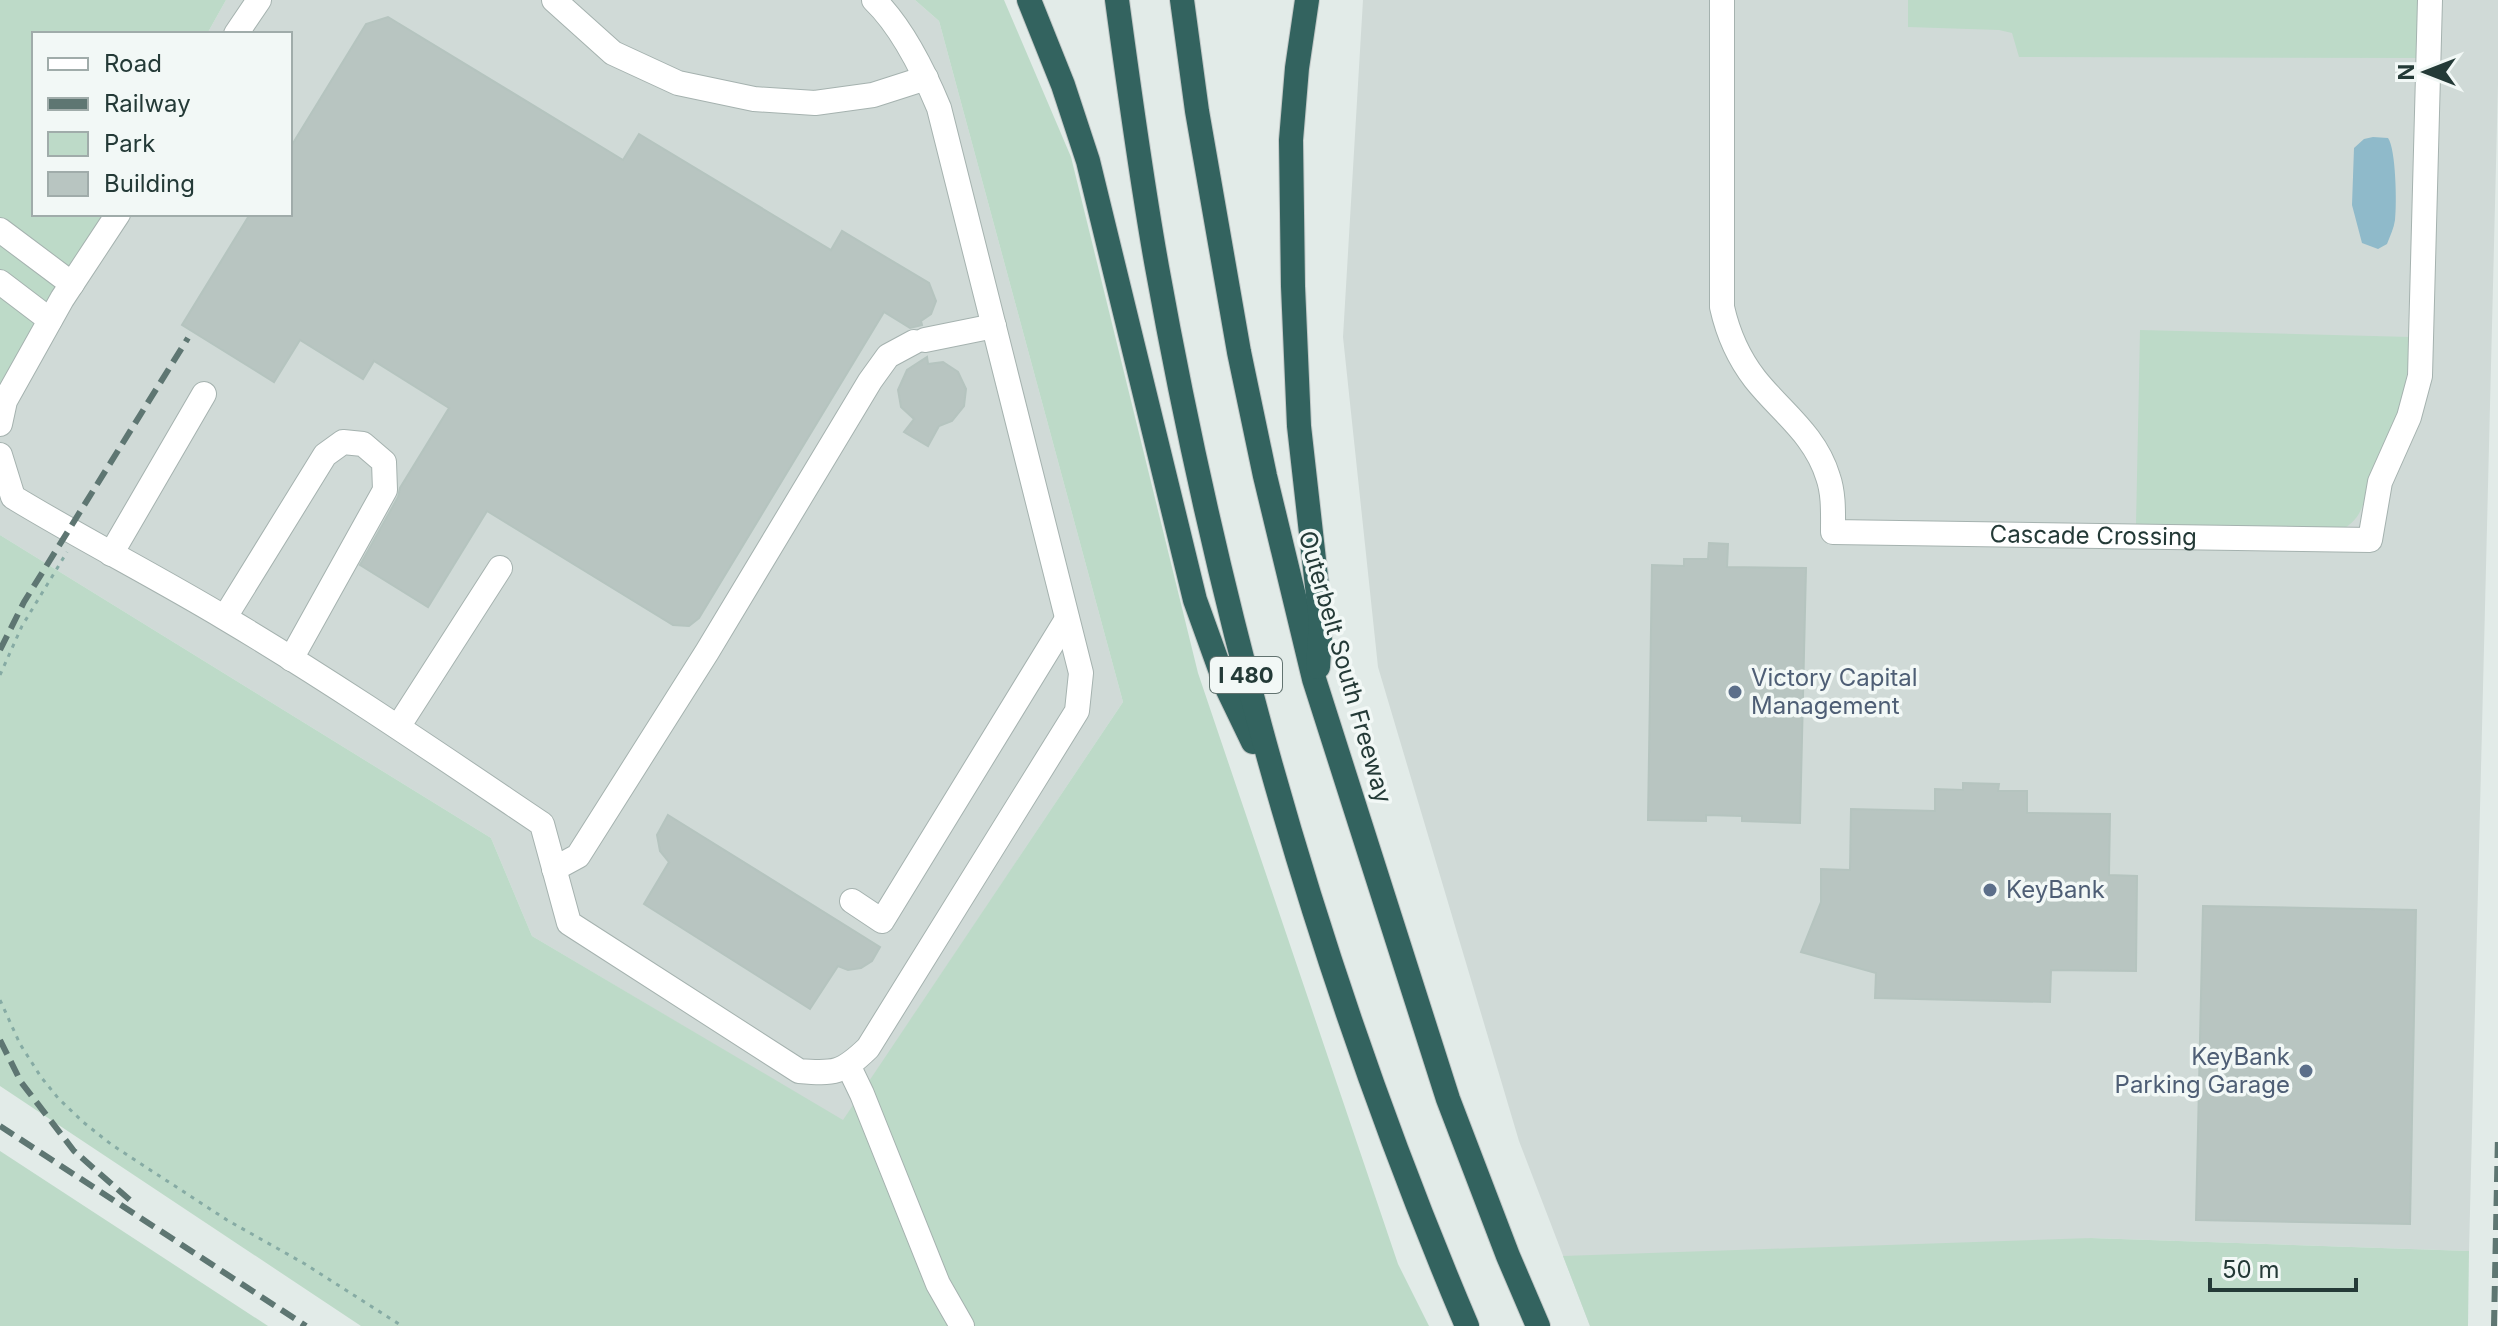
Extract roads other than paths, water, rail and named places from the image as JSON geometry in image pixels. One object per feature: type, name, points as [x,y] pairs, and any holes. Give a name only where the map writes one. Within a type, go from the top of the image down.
[{"type":"highway","points":[[1029,0],[1063,85],[1088,161],[1195,600],[1226,686],[1280,796]]},
{"type":"highway","name":"I 480","points":[[1117,0],[1154,250],[1184,405],[1239,651],[1280,796],[1346,1007],[1409,1183],[1467,1326]]},
{"type":"highway","name":"Outerbelt South Freeway","points":[[1182,0],[1211,199],[1239,352],[1314,679],[1448,1099],[1538,1326]]},
{"type":"highway","points":[[1307,0],[1291,140],[1296,381],[1321,622],[1319,663],[1314,679]]},
{"type":"lane","points":[[237,32],[259,0]]},
{"type":"lane","points":[[554,0],[613,53],[678,83],[754,99],[815,103],[873,95],[926,78]]},
{"type":"lane","points":[[0,455],[13,497],[225,617],[398,727],[542,824],[569,923],[799,1071],[824,1073],[849,1067],[868,1048],[1077,711],[1081,673],[939,108],[926,78],[886,11],[874,0]]},
{"type":"lane","name":"Cascade Crossing","points":[[1722,0],[1722,307],[1727,330],[1737,352],[1756,380],[1803,429],[1818,452],[1829,477],[1833,532],[2370,540],[2380,482],[2409,417],[2420,376],[2430,0]]},
{"type":"lane","points":[[0,424],[5,401],[50,320],[117,216]]},
{"type":"lane","points":[[0,230],[72,284]]},
{"type":"lane","points":[[0,282],[50,320]]},
{"type":"lane","points":[[554,869],[578,856],[888,356],[919,341],[994,326]]},
{"type":"lane","points":[[111,554],[204,394]]},
{"type":"lane","points":[[225,617],[325,455],[343,442],[363,444],[384,462],[385,490],[291,659]]},
{"type":"lane","points":[[398,727],[500,568]]},
{"type":"lane","points":[[852,901],[882,921],[1067,619]]},
{"type":"lane","points":[[849,1067],[938,1284],[962,1326]]},
{"type":"water","points":[[2388,138],[2395,177],[2394,223],[2387,244],[2378,249],[2362,243],[2352,205],[2354,148],[2364,139]]},
{"type":"railway","points":[[0,650],[24,602],[188,338]]},
{"type":"railway","points":[[0,1040],[21,1082],[74,1151],[131,1201]]},
{"type":"railway","points":[[0,1126],[306,1326]]},
{"type":"railway","points":[[2494,1326],[2498,1135]]},
{"type":"place","name":"Victory Capital Management","points":[[1735,692]]},
{"type":"place","name":"KeyBank","points":[[1990,890]]},
{"type":"place","name":"KeyBank Parking Garage","points":[[2306,1071]]}]
